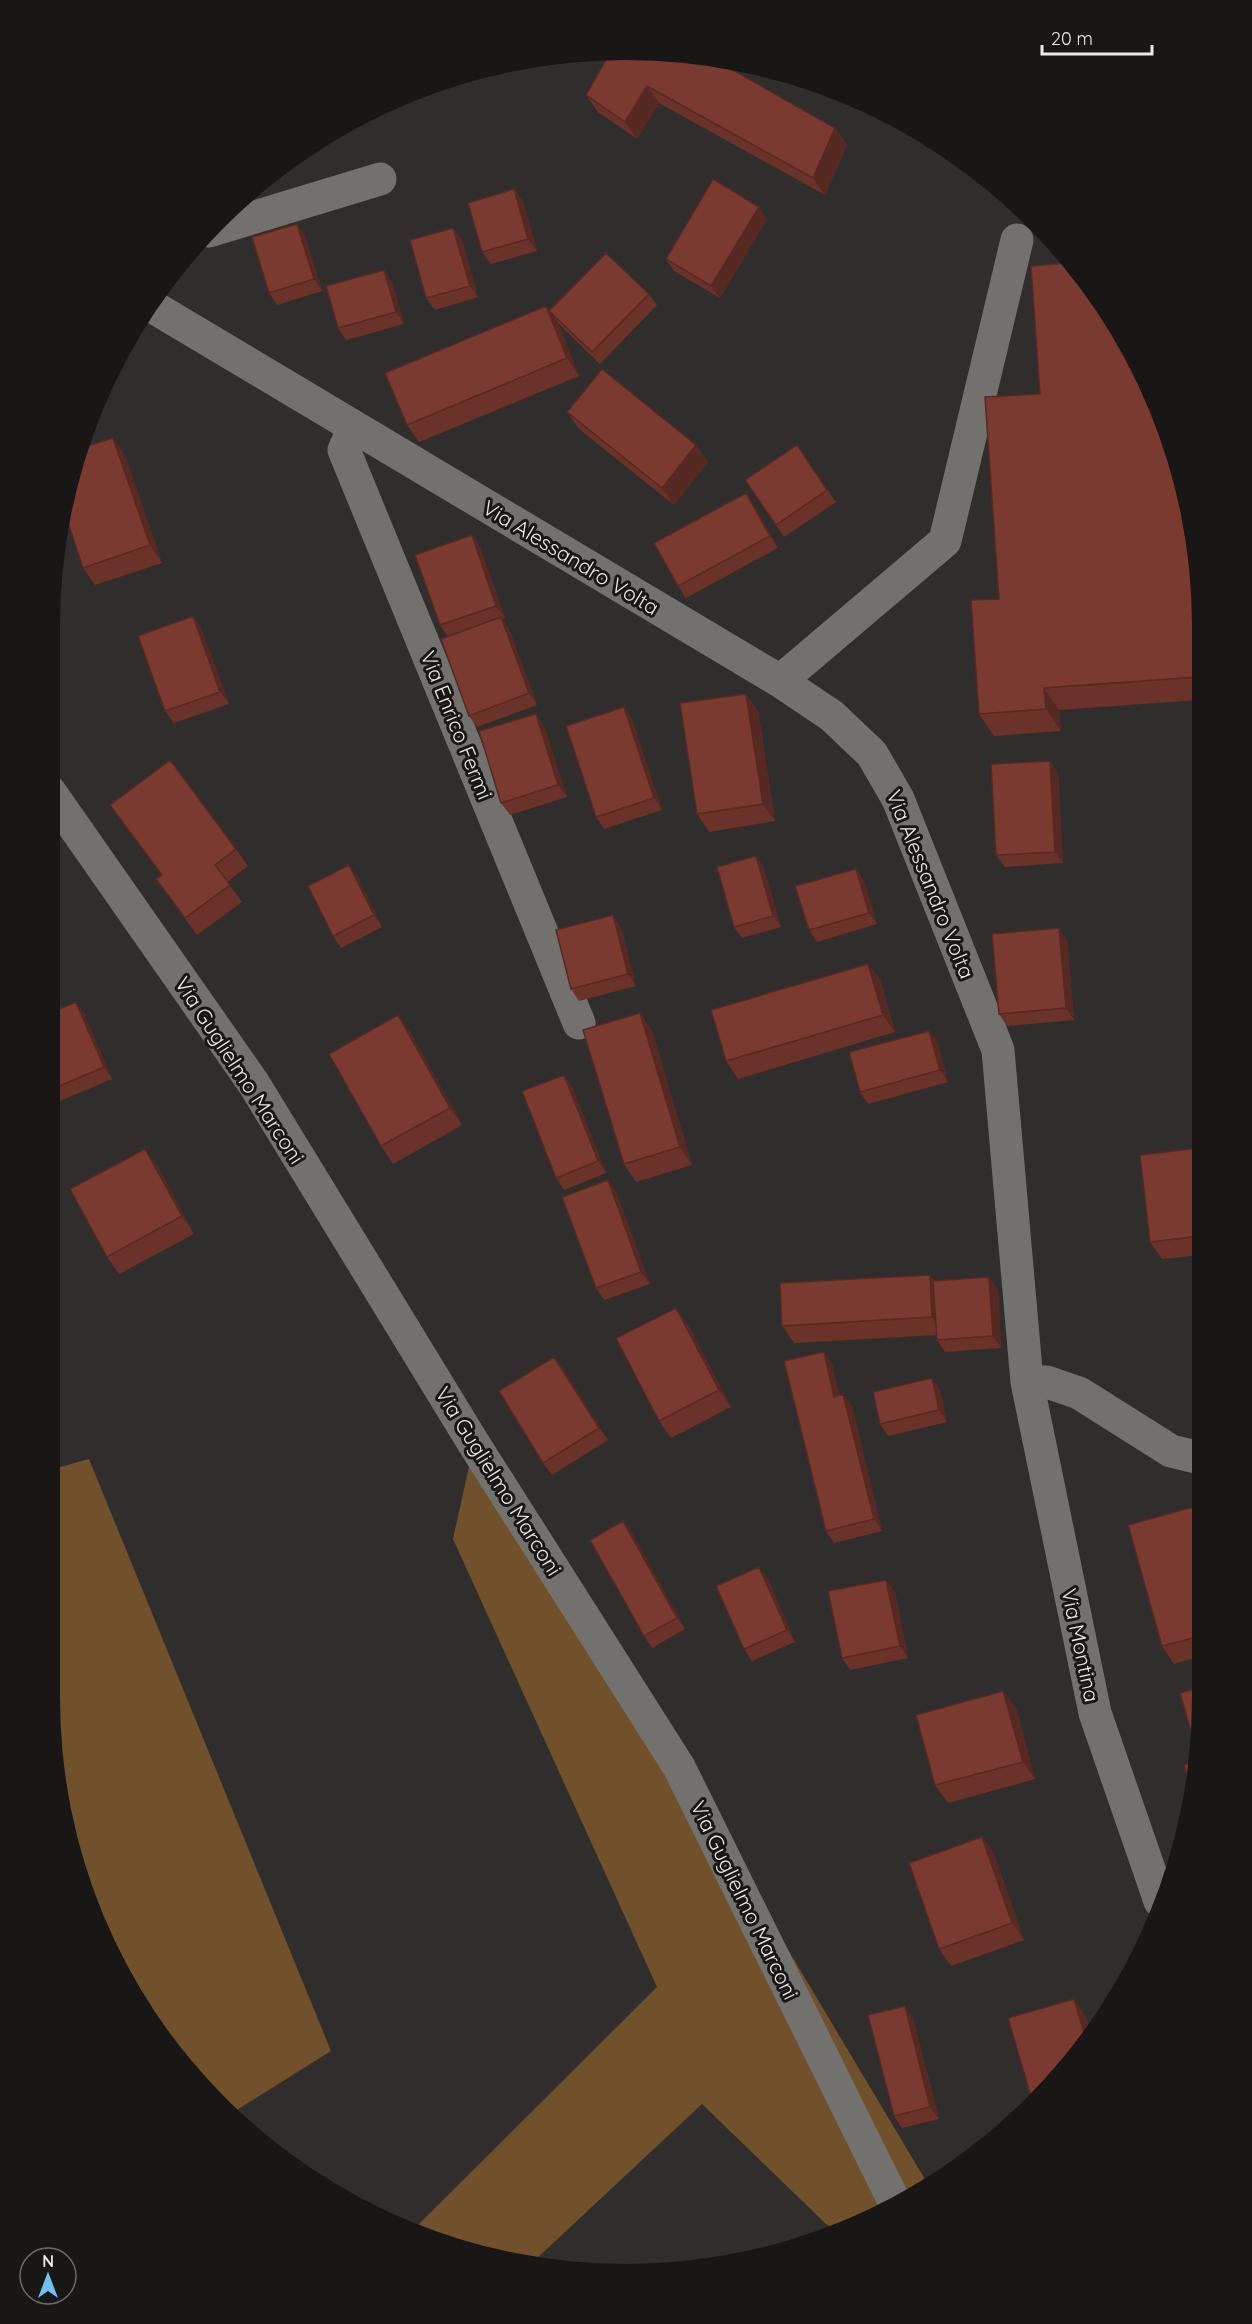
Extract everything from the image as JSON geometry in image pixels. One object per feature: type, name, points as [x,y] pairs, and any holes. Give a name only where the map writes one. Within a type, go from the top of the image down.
[{"type":"street","points":[[226,226],[380,178]]},
{"type":"street","points":[[780,681],[945,541],[1017,240]]},
{"type":"street","name":"Via Alessandro Volta","points":[[157,309],[780,681],[832,716],[872,754],[898,799],[998,1050],[1027,1382]]},
{"type":"street","name":"Via Enrico Fermi","points":[[354,427],[344,450],[579,1023]]},
{"type":"street","name":"Via Guglielmo Marconi","points":[[60,805],[254,1084],[474,1444],[679,1767],[892,2197]]},
{"type":"street","points":[[1027,1382],[1047,1382],[1079,1393],[1171,1451],[1192,1456]]},
{"type":"street","name":"Via Montina","points":[[1027,1382],[1095,1713],[1157,1893]]},
{"type":"shaded area","points":[[474,1444],[679,1767],[925,2178],[876,2206],[830,2226],[702,2104],[539,2257],[480,2245],[418,2225],[657,1987],[453,1539]]},
{"type":"shaded area","points":[[89,1459],[331,2051],[238,2109],[200,2071],[177,2043],[136,1981],[103,1915],[79,1844],[65,1772],[61,1735],[60,1467]]},
{"type":"building","points":[[606,61],[663,61],[700,65],[734,71],[835,128],[813,178],[647,86],[625,122],[586,95]]},
{"type":"building","points":[[713,179],[759,207],[711,286],[666,259]]},
{"type":"building","points":[[514,189],[528,239],[482,252],[468,203]]},
{"type":"building","points":[[297,224],[314,279],[269,293],[252,237]]},
{"type":"building","points":[[453,228],[470,286],[426,298],[410,240]]},
{"type":"building","points":[[606,253],[649,294],[592,352],[549,311]]},
{"type":"building","points":[[1061,264],[1097,312],[1116,343],[1149,409],[1173,480],[1187,552],[1191,589],[1192,677],[1044,688],[1046,709],[979,714],[971,600],[999,599],[985,397],[1040,394],[1031,266]]},
{"type":"building","points":[[384,270],[396,312],[338,328],[326,286]]},
{"type":"building","points":[[546,306],[567,358],[407,425],[385,373]]},
{"type":"building","points":[[602,369],[696,445],[662,488],[567,412]]},
{"type":"building","points":[[113,438],[150,545],[83,568],[69,526],[79,480],[90,445]]},
{"type":"building","points":[[797,445],[827,490],[776,525],[745,480]]},
{"type":"building","points":[[746,493],[770,536],[678,586],[654,543]]},
{"type":"building","points":[[472,535],[496,606],[440,625],[415,555]]},
{"type":"building","points":[[193,616],[220,692],[165,711],[138,636]]},
{"type":"building","points":[[501,617],[529,693],[469,716],[441,639]]},
{"type":"building","points":[[746,694],[763,804],[697,814],[680,703]]},
{"type":"building","points":[[624,707],[654,798],[596,817],[566,726]]},
{"type":"building","points":[[536,714],[558,785],[501,803],[479,731]]},
{"type":"building","points":[[170,760],[236,849],[215,865],[230,885],[185,918],[156,879],[162,875],[110,805]]},
{"type":"building","points":[[1050,761],[1055,852],[996,855],[991,764]]},
{"type":"building","points":[[756,856],[773,916],[734,927],[717,867]]},
{"type":"building","points":[[349,865],[374,915],[333,936],[308,886]]},
{"type":"building","points":[[856,869],[869,913],[809,930],[795,886]]},
{"type":"building","points":[[613,915],[628,974],[571,989],[556,930]]},
{"type":"building","points":[[1059,928],[1066,1008],[999,1014],[992,934]]},
{"type":"building","points":[[868,964],[883,1015],[726,1061],[711,1010]]},
{"type":"building","points":[[76,1002],[104,1067],[60,1086],[60,1009]]},
{"type":"building","points":[[640,1013],[680,1147],[624,1164],[583,1030]]},
{"type":"building","points":[[398,1015],[450,1108],[381,1146],[329,1054]]},
{"type":"building","points":[[929,1031],[940,1070],[860,1092],[849,1052]]},
{"type":"building","points":[[564,1075],[598,1161],[556,1178],[522,1091]]},
{"type":"building","points":[[145,1149],[182,1216],[107,1257],[70,1189]]},
{"type":"building","points":[[1192,1149],[1192,1237],[1150,1242],[1140,1155]]},
{"type":"building","points":[[608,1180],[641,1272],[596,1288],[562,1197]]},
{"type":"building","points":[[930,1275],[932,1317],[782,1326],[780,1283]]},
{"type":"building","points":[[989,1277],[993,1336],[937,1340],[933,1281]]},
{"type":"building","points":[[676,1308],[719,1390],[659,1421],[616,1338]]},
{"type":"building","points":[[824,1352],[834,1397],[843,1394],[874,1519],[826,1531],[784,1361]]},
{"type":"building","points":[[554,1357],[599,1428],[543,1463],[499,1391]]},
{"type":"building","points":[[932,1378],[939,1410],[880,1424],[873,1392]]},
{"type":"building","points":[[1192,1507],[1192,1638],[1162,1646],[1128,1525]]},
{"type":"building","points":[[623,1521],[677,1618],[644,1636],[590,1540]]},
{"type":"building","points":[[759,1567],[787,1630],[744,1649],[716,1586]]},
{"type":"building","points":[[886,1580],[900,1646],[842,1658],[828,1591]]},
{"type":"building","points":[[1192,1690],[1191,1732],[1180,1693]]},
{"type":"building","points":[[1003,1691],[1023,1762],[935,1785],[916,1715]]},
{"type":"building","points":[[982,1837],[1012,1923],[939,1949],[909,1863]]},
{"type":"building","points":[[1074,1999],[1084,2031],[1052,2071],[1030,2094],[1008,2018]]},
{"type":"building","points":[[905,2006],[930,2107],[894,2116],[868,2015]]}]
